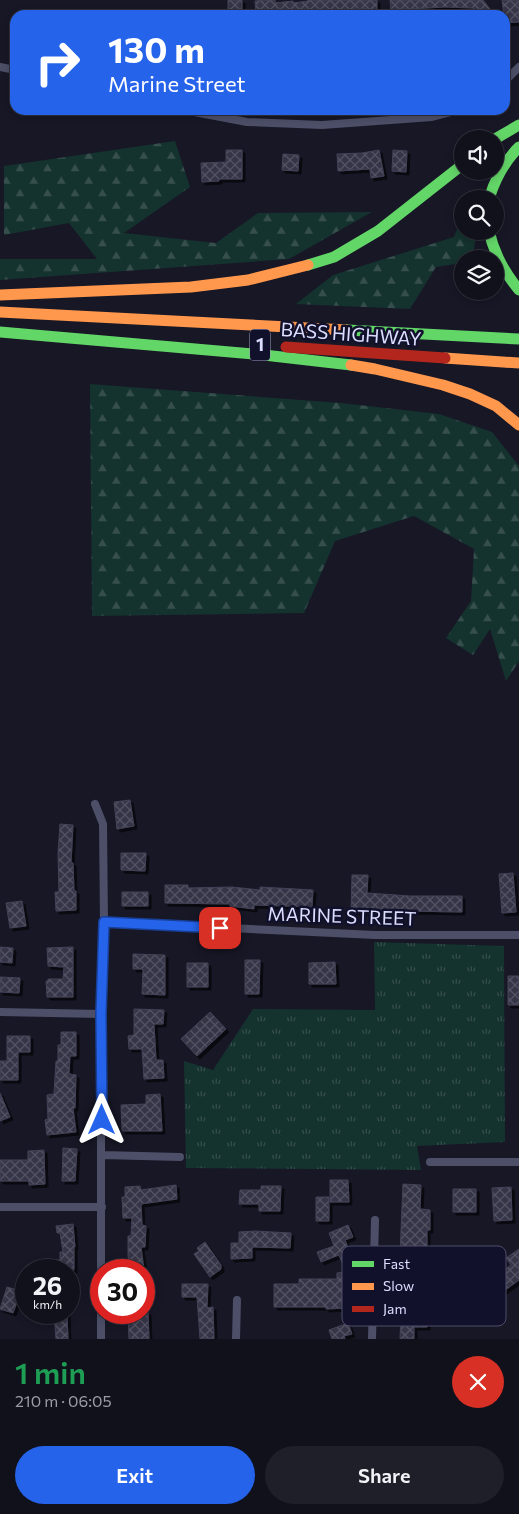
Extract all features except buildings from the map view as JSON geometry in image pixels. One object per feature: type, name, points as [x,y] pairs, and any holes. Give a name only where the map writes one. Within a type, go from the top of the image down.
[{"type":"highway","points":[[504,133],[519,125]]},
{"type":"highway","points":[[492,190],[495,179],[506,161],[519,147]]},
{"type":"highway","points":[[0,295],[191,287],[248,280],[296,269],[334,256],[378,231],[454,171]]},
{"type":"highway","points":[[491,240],[502,268],[519,290]]},
{"type":"highway","name":"BASS HIGHWAY","points":[[0,312],[519,339]]},
{"type":"highway","points":[[0,332],[333,362],[375,369],[443,385],[470,394],[496,406],[519,425]]},
{"type":"highway","name":"BASS HIGHWAY","points":[[0,332],[189,340],[519,363]]},
{"type":"street","points":[[510,76],[519,67]]},
{"type":"street","points":[[210,115],[247,122],[322,125],[440,115]]},
{"type":"street","points":[[95,804],[103,824],[101,1259]]},
{"type":"street","name":"MARINE STREET","points":[[104,922],[375,935],[519,935]]},
{"type":"street","points":[[0,1012],[101,1014]]},
{"type":"street","points":[[102,1155],[180,1157]]},
{"type":"street","points":[[430,1162],[519,1162]]},
{"type":"street","points":[[0,1207],[102,1207]]},
{"type":"street","points":[[374,1246],[375,1220]]},
{"type":"street","points":[[236,1339],[237,1300]]},
{"type":"street","points":[[101,1324],[101,1339]]},
{"type":"street","points":[[372,1326],[372,1339]]},
{"type":"green space","points":[[175,141],[190,187],[124,233],[216,243],[258,213],[372,212],[289,259],[0,280],[0,259],[97,259],[69,223],[4,235],[4,166]]},
{"type":"green space","points":[[454,237],[454,240],[475,240],[474,250],[454,250],[454,264],[436,267],[410,309],[296,304],[333,275]]},
{"type":"green space","points":[[90,384],[341,403],[439,414],[492,432],[519,466],[519,661],[506,681],[490,629],[473,655],[446,638],[471,601],[474,549],[414,516],[335,541],[304,613],[92,616]]},
{"type":"green space","points":[[374,942],[504,946],[505,1142],[417,1146],[421,1170],[186,1168],[184,1061],[213,1070],[253,1009],[375,1010]]},
{"type":"traffic: fast","points":[[504,134],[519,125]]},
{"type":"traffic: fast","points":[[492,190],[501,171],[519,147]]},
{"type":"traffic: fast","points":[[308,265],[334,257],[378,231],[454,171]]},
{"type":"traffic: fast","points":[[492,240],[500,262],[519,290]]},
{"type":"traffic: fast","points":[[347,330],[519,339]]},
{"type":"traffic: fast","points":[[0,332],[264,355],[351,365]]},
{"type":"traffic: slow","points":[[0,295],[191,287],[248,280],[308,265]]},
{"type":"traffic: slow","points":[[0,312],[347,330]]},
{"type":"traffic: slow","points":[[445,358],[519,363]]},
{"type":"traffic: slow","points":[[351,365],[443,385],[470,394],[496,406],[519,425]]},
{"type":"traffic: jam","points":[[286,347],[445,358]]},
{"type":"route","points":[[102,1120],[101,1014],[104,922],[220,928]]}]
